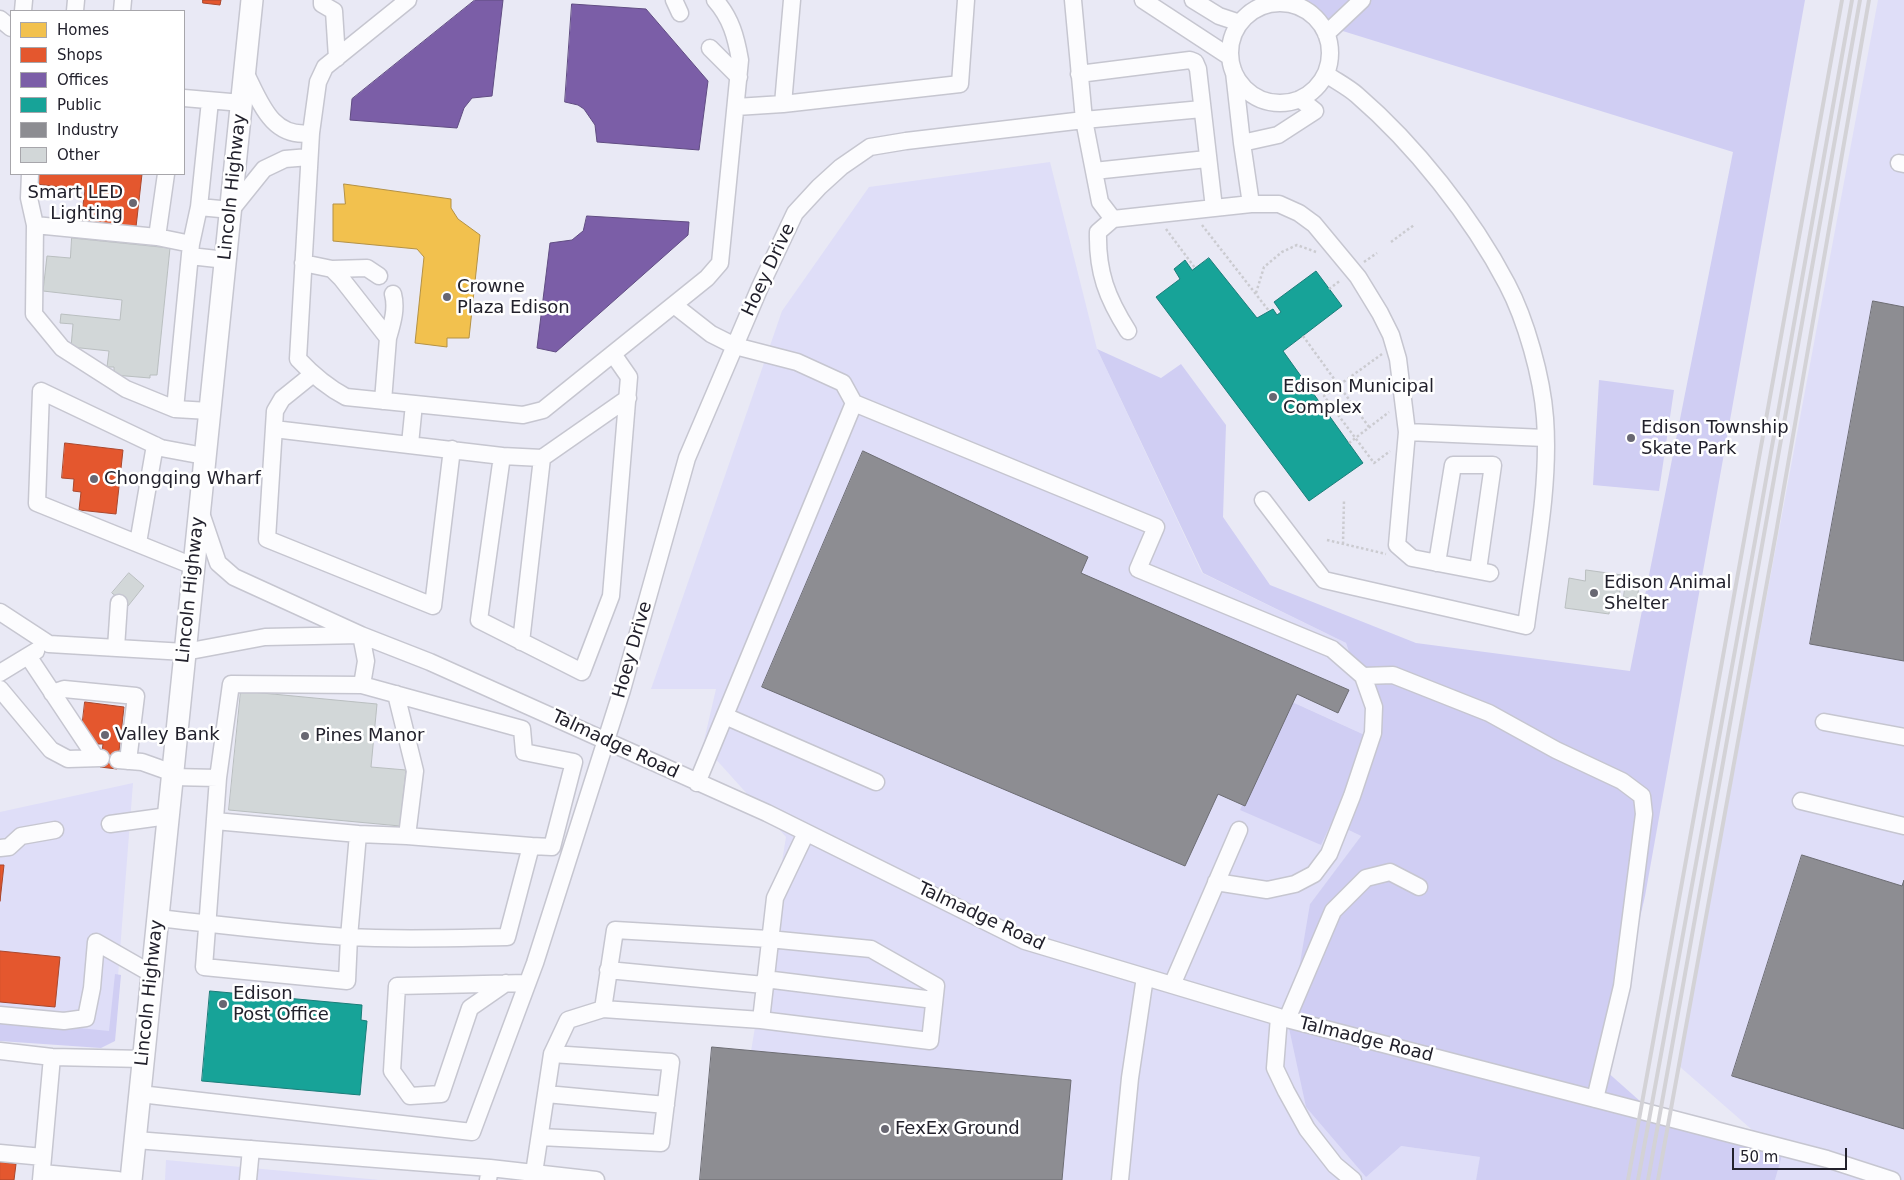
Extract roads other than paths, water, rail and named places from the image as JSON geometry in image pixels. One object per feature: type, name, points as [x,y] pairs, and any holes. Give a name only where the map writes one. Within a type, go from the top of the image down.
[{"type":"main road","name":"Lincoln Highway","points":[[131,1180],[252,0]]},
{"type":"street","points":[[322,0],[322,4],[334,11],[337,58]]},
{"type":"street","points":[[408,0],[325,67],[318,82],[309,158],[298,358],[313,374],[333,390],[346,397],[523,415],[543,410],[707,278],[720,263],[740,60],[736,37],[724,10],[715,0]]},
{"type":"street","points":[[783,104],[792,0]]},
{"type":"street","points":[[736,107],[783,104],[960,84],[966,0]]},
{"type":"street","points":[[1072,0],[1084,120],[1100,202],[1113,219]]},
{"type":"street","points":[[1143,0],[1232,65],[1242,86],[1254,96],[1279,103],[1300,99],[1313,91],[1326,74],[1330,59],[1330,49],[1326,34],[1318,20],[1306,10],[1281,3],[1261,7],[1247,15],[1235,32],[1230,47],[1232,65],[1242,143],[1251,204]]},
{"type":"street","points":[[1193,0],[1219,16],[1240,23]]},
{"type":"street","points":[[1326,34],[1362,0]]},
{"type":"street","points":[[0,19],[10,27]]},
{"type":"street","points":[[710,48],[739,78]]},
{"type":"street","points":[[1080,74],[1190,60],[1195,62],[1198,69],[1214,208]]},
{"type":"street","points":[[245,72],[265,112],[277,126],[299,135],[311,133]]},
{"type":"street","points":[[1263,500],[1324,580],[1526,626],[1546,473],[1545,418],[1539,378],[1521,316],[1508,284],[1477,233],[1445,189],[1399,135],[1356,93],[1326,74]]},
{"type":"street","points":[[185,98],[242,103]]},
{"type":"street","points":[[1242,143],[1278,135],[1315,111],[1300,99]]},
{"type":"street","points":[[175,408],[190,250],[199,207],[210,101]]},
{"type":"street","name":"Hoey Drive","points":[[140,1094],[472,1132],[528,983],[606,741],[687,458],[760,287],[795,213],[841,167],[870,148],[906,141],[1084,120],[1202,109]]},
{"type":"street","points":[[199,207],[231,210],[264,169],[285,159],[309,158]]},
{"type":"street","points":[[1094,171],[1207,159]]},
{"type":"street","points":[[30,175],[29,198],[35,226],[34,314],[62,348],[126,389],[175,408],[209,411]]},
{"type":"street","points":[[157,237],[166,175]]},
{"type":"street","points":[[1128,332],[1113,308],[1102,281],[1098,232],[1113,219],[1251,204],[1279,204],[1299,213],[1314,224],[1358,277],[1391,334],[1398,359],[1407,432],[1397,546],[1412,558],[1437,563],[1484,572],[1493,465],[1453,465],[1437,563]]},
{"type":"street","points":[[35,226],[157,237],[190,250],[226,260]]},
{"type":"street","points":[[303,263],[332,269],[367,268],[379,276]]},
{"type":"street","points":[[332,269],[388,338]]},
{"type":"street","points":[[383,401],[388,338],[394,315],[393,294]]},
{"type":"street","points":[[674,304],[711,334],[735,346],[797,362],[843,383],[854,403],[1156,527],[1138,569],[1332,649],[1363,676],[1374,707],[1373,733],[1352,796],[1329,854],[1314,874],[1295,884],[1267,890],[1216,882]]},
{"type":"street","points":[[502,456],[479,620],[582,672],[611,596],[630,377],[613,354]]},
{"type":"street","points":[[313,374],[282,399],[275,412],[267,539],[433,606],[452,449]]},
{"type":"street","points":[[193,566],[37,503],[41,391],[160,448],[204,456]]},
{"type":"street","points":[[274,429],[502,456],[542,458],[628,398]]},
{"type":"street","points":[[697,783],[854,403]]},
{"type":"street","points":[[410,444],[414,404]]},
{"type":"street","points":[[1407,432],[1545,438]]},
{"type":"street","points":[[138,543],[155,445]]},
{"type":"street","points":[[522,642],[542,458]]},
{"type":"street","points":[[199,507],[218,563],[234,577],[361,636],[366,661],[362,685]]},
{"type":"street","points":[[116,648],[119,603]]},
{"type":"street","points":[[0,612],[50,644],[0,673]]},
{"type":"street","name":"Talmadge Road","points":[[50,644],[185,652],[265,637],[361,636],[430,662],[766,813],[1025,941],[1283,1018],[1827,1159],[1892,1180]]},
{"type":"street","points":[[28,656],[52,693],[111,759]]},
{"type":"street","points":[[1363,676],[1393,675],[1489,713],[1556,750],[1622,781],[1642,796],[1644,814],[1622,986],[1595,1099]]},
{"type":"street","points":[[215,821],[358,834],[552,847],[574,762],[524,752],[522,729],[362,685],[231,684],[218,778],[204,967],[347,981],[348,937],[358,834]]},
{"type":"street","points":[[0,689],[51,750],[68,759],[111,759],[142,762],[172,775],[218,778]]},
{"type":"street","points":[[52,693],[64,689],[136,696],[111,759]]},
{"type":"street","points":[[396,694],[415,771],[407,836]]},
{"type":"street","points":[[725,716],[876,782]]},
{"type":"street","points":[[1824,722],[1904,737]]},
{"type":"street","points":[[1800,801],[1904,826]]},
{"type":"street","points":[[110,824],[168,816]]},
{"type":"street","points":[[0,848],[9,847],[21,836],[55,830]]},
{"type":"street","points":[[1172,985],[1239,830]]},
{"type":"street","points":[[761,1020],[775,898],[806,832]]},
{"type":"street","points":[[158,918],[348,937],[507,938],[531,846]]},
{"type":"street","points":[[1353,1180],[1335,1165],[1307,1129],[1275,1068],[1283,1018],[1333,911],[1366,878],[1390,872],[1419,887]]},
{"type":"street","points":[[534,1173],[552,1054],[568,1020],[602,1009],[761,1020],[930,1041],[936,986],[871,949],[769,939],[615,930],[602,1009]]},
{"type":"street","points":[[0,1014],[64,1021],[86,1018],[92,988],[96,942],[152,974]]},
{"type":"street","points":[[608,970],[765,982],[934,1000]]},
{"type":"street","points":[[1120,1180],[1130,1078],[1144,977]]},
{"type":"street","points":[[506,984],[470,1008],[441,1094],[410,1096],[392,1071],[397,986],[528,983]]},
{"type":"street","points":[[0,1051],[52,1057],[144,1059]]},
{"type":"street","points":[[540,1136],[661,1143],[671,1062],[552,1054]]},
{"type":"street","points":[[42,1170],[52,1057]]},
{"type":"street","points":[[546,1094],[666,1105]]},
{"type":"street","points":[[136,1140],[251,1149],[489,1174],[534,1173],[596,1180]]},
{"type":"street","points":[[248,1180],[251,1149]]},
{"type":"street","points":[[0,1153],[42,1170],[76,1178],[118,1180]]},
{"type":"railway","points":[[1628,1180],[1842,0]]},
{"type":"railway","points":[[1638,1180],[1852,0]]},
{"type":"railway","points":[[1648,1180],[1860,0]]},
{"type":"railway","points":[[1658,1180],[1776,533],[1869,0]]},
{"type":"place","name":"Smart LED Lighting","points":[[133,203]]},
{"type":"place","name":"Crowne Plaza Edison","points":[[447,297]]},
{"type":"place","name":"Edison Municipal Complex","points":[[1273,397]]},
{"type":"place","name":"Edison Township Skate Park","points":[[1631,438]]},
{"type":"place","name":"Chongqing Wharf","points":[[94,479]]},
{"type":"place","name":"Edison Animal Shelter","points":[[1594,593]]},
{"type":"place","name":"Valley Bank","points":[[105,735]]},
{"type":"place","name":"Pines Manor","points":[[305,736]]},
{"type":"place","name":"Edison Post Office","points":[[223,1004]]},
{"type":"place","name":"FexEx Ground","points":[[885,1129]]}]
